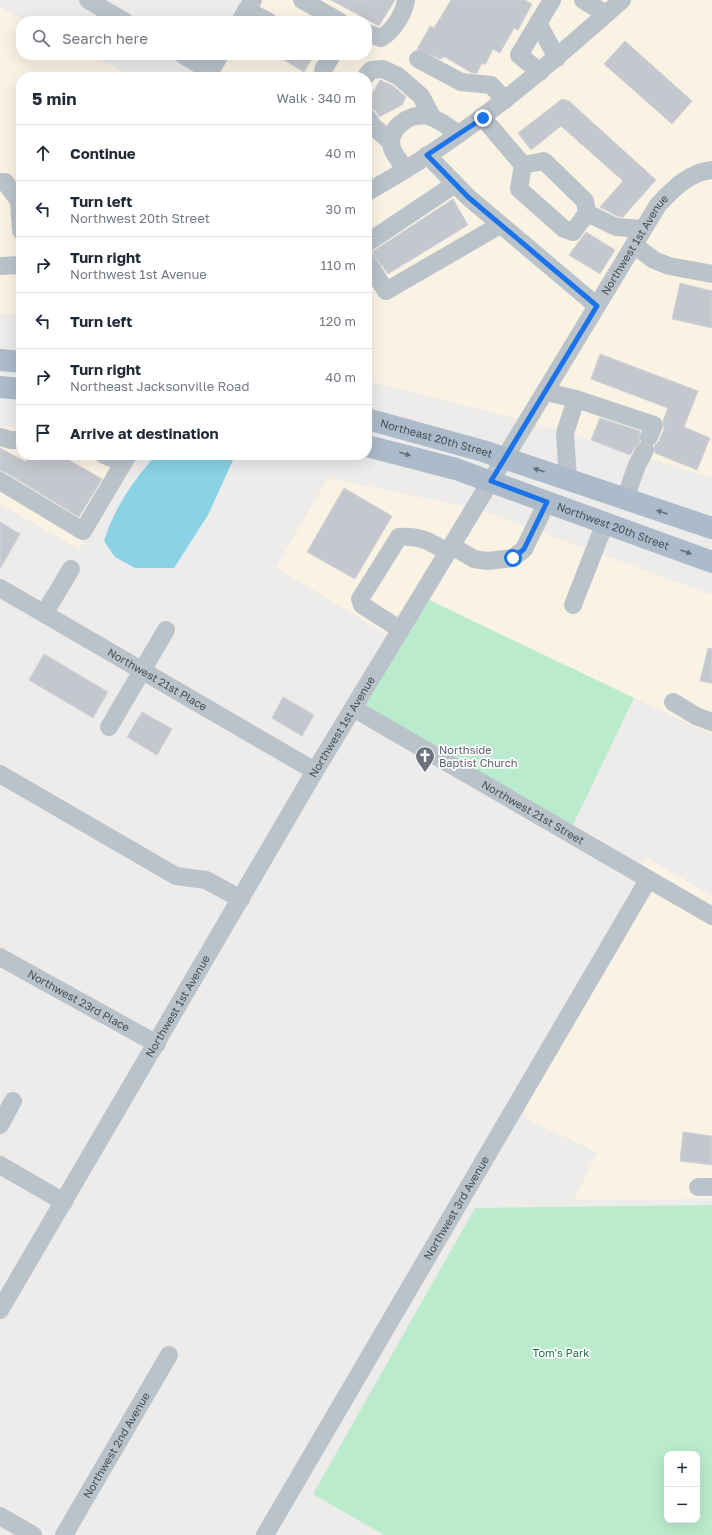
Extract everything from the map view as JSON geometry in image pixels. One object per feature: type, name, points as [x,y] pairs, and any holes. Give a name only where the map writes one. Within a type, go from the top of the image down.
[{"type":"main road","points":[[0,360],[16,362]]},
{"type":"main road","points":[[0,387],[16,389]]},
{"type":"main road","name":"Northeast 20th Street","points":[[372,420],[483,451],[505,459]]},
{"type":"main road","points":[[372,447],[449,467],[491,481]]},
{"type":"main road","points":[[505,459],[712,528]]},
{"type":"main road","name":"Northwest 20th Street","points":[[491,481],[712,562]]},
{"type":"street","points":[[88,0],[115,16]]},
{"type":"street","points":[[302,0],[330,16]]},
{"type":"street","points":[[372,35],[381,38],[389,33],[405,6],[406,0]]},
{"type":"street","points":[[540,72],[518,55],[552,0]]},
{"type":"street","points":[[583,0],[606,14]]},
{"type":"street","points":[[372,189],[483,118],[557,58],[622,0]]},
{"type":"street","points":[[246,10],[258,16]]},
{"type":"street","points":[[538,23],[557,58]]},
{"type":"street","points":[[418,59],[461,82],[491,85],[505,100]]},
{"type":"street","points":[[190,60],[206,72]]},
{"type":"street","points":[[210,72],[217,60]]},
{"type":"street","points":[[369,72],[371,70],[383,69],[398,76],[421,96],[432,118]]},
{"type":"street","points":[[391,142],[400,123],[411,116],[426,115],[459,134]]},
{"type":"street","points":[[483,118],[523,165],[519,189],[564,229],[573,232],[587,213],[585,200],[544,161],[523,165]]},
{"type":"street","points":[[372,125],[391,142],[394,154],[405,169]]},
{"type":"street","points":[[427,155],[455,184],[500,225],[597,306]]},
{"type":"street","name":"Northwest 1st Avenue","points":[[0,1310],[157,1044],[315,771],[546,392],[643,229],[658,205],[678,184],[702,171],[712,170]]},
{"type":"street","points":[[0,182],[5,182],[16,197]]},
{"type":"street","points":[[372,240],[455,184]]},
{"type":"street","points":[[587,213],[616,226],[643,229]]},
{"type":"street","points":[[372,269],[386,291],[500,225]]},
{"type":"street","points":[[634,245],[654,260],[669,266],[712,274]]},
{"type":"street","points":[[0,266],[16,265]]},
{"type":"street","points":[[546,392],[576,399],[654,425],[637,465],[625,499]]},
{"type":"street","points":[[568,480],[566,433],[576,399]]},
{"type":"street","points":[[0,437],[16,440]]},
{"type":"street","points":[[0,481],[83,531],[125,460]]},
{"type":"street","points":[[401,630],[362,605],[360,599],[399,537],[413,536],[424,539],[481,560],[499,561],[513,558],[524,549],[547,502]]},
{"type":"street","points":[[573,605],[605,523]]},
{"type":"street","points":[[44,614],[71,569]]},
{"type":"street","name":"Northwest 21st Place","points":[[0,588],[315,771]]},
{"type":"street","points":[[109,727],[166,630]]},
{"type":"street","points":[[673,702],[696,716],[712,722]]},
{"type":"street","name":"Northwest 21st Street","points":[[353,708],[712,916]]},
{"type":"street","points":[[0,759],[7,778],[176,876],[206,880],[241,899]]},
{"type":"street","name":"Northwest 3rd Avenue","points":[[265,1535],[648,880]]},
{"type":"street","name":"Northwest 23rd Place","points":[[0,957],[157,1044]]},
{"type":"street","points":[[0,1125],[13,1101]]},
{"type":"street","points":[[0,1165],[64,1202]]},
{"type":"street","name":"Northwest 2nd Avenue","points":[[64,1535],[169,1356]]},
{"type":"street","points":[[0,1516],[33,1535]]},
{"type":"shaded area","points":[[260,0],[612,0],[475,116],[372,182],[372,72],[217,72],[224,60],[372,60],[372,16],[250,16]]},
{"type":"shaded area","points":[[632,0],[712,0],[712,162],[674,180],[522,420],[372,382],[372,196]]},
{"type":"shaded area","points":[[0,7],[17,16],[16,60],[101,60],[123,72],[16,72],[16,188],[0,175]]},
{"type":"shaded area","points":[[712,176],[712,478],[534,423],[663,209],[681,190]]},
{"type":"shaded area","points":[[0,189],[13,205],[16,239],[16,315],[0,313]]},
{"type":"shaded area","points":[[0,426],[16,428],[16,460],[130,460],[79,549],[0,504]]},
{"type":"shaded area","points":[[328,478],[468,507],[389,636],[276,567]]},
{"type":"shaded area","points":[[481,510],[712,595],[712,733],[706,732],[427,599]]},
{"type":"shaded area","points":[[646,857],[712,896],[712,908],[641,867]]},
{"type":"shaded area","points":[[650,890],[712,925],[712,1199],[574,1200],[597,1152],[527,1119],[523,1107]]},
{"type":"green space","points":[[427,599],[634,698],[572,827],[363,705]]},
{"type":"green space","name":"Tom's Park","points":[[712,1205],[712,1535],[384,1535],[313,1494],[475,1208]]},
{"type":"water","points":[[152,460],[233,460],[208,515],[174,568],[135,568],[115,557],[104,541],[113,517],[125,495]]},
{"type":"building","points":[[331,0],[395,0],[379,26],[372,22],[372,16],[361,16]]},
{"type":"building","points":[[451,0],[525,0],[532,4],[518,30],[514,28],[500,53],[493,49],[485,65],[482,63],[477,73],[472,73],[445,57],[440,59],[417,49],[430,26],[434,28]]},
{"type":"building","points":[[625,41],[692,101],[672,124],[604,64]]},
{"type":"building","points":[[284,60],[311,60],[304,72]]},
{"type":"building","points":[[380,80],[392,85],[406,97],[402,105],[379,117],[376,111],[372,109],[372,94]]},
{"type":"building","points":[[562,99],[569,101],[656,180],[623,217],[619,217],[600,207],[623,181],[561,126],[531,150],[518,133]]},
{"type":"building","points":[[453,199],[468,225],[388,274],[372,252]]},
{"type":"building","points":[[586,232],[615,250],[600,274],[569,255]]},
{"type":"building","points":[[680,283],[712,291],[712,328],[672,319]]},
{"type":"building","points":[[600,354],[698,391],[684,427],[710,438],[697,470],[655,453],[654,446],[659,441],[664,429],[663,421],[668,408],[591,379]]},
{"type":"building","points":[[600,418],[640,431],[640,441],[630,455],[591,440]]},
{"type":"building","points":[[0,448],[16,457],[16,460],[22,460],[26,462],[27,460],[69,460],[102,479],[79,517],[5,472],[0,471]]},
{"type":"building","points":[[344,488],[392,516],[355,579],[307,552]]},
{"type":"building","points":[[0,522],[20,534],[0,569]]},
{"type":"building","points":[[708,648],[712,649],[712,683],[700,681]]},
{"type":"building","points":[[44,654],[108,692],[93,718],[29,680]]},
{"type":"building","points":[[283,697],[314,715],[302,736],[272,718]]},
{"type":"building","points":[[142,712],[172,729],[157,755],[127,737]]},
{"type":"building","points":[[683,1132],[712,1136],[712,1165],[680,1161]]},
{"type":"place","name":"Northside Baptist Church","points":[[425,773]]},
{"type":"route","points":[[483,118],[427,155],[468,197],[597,306],[491,481],[547,502],[524,549],[513,558]]}]
